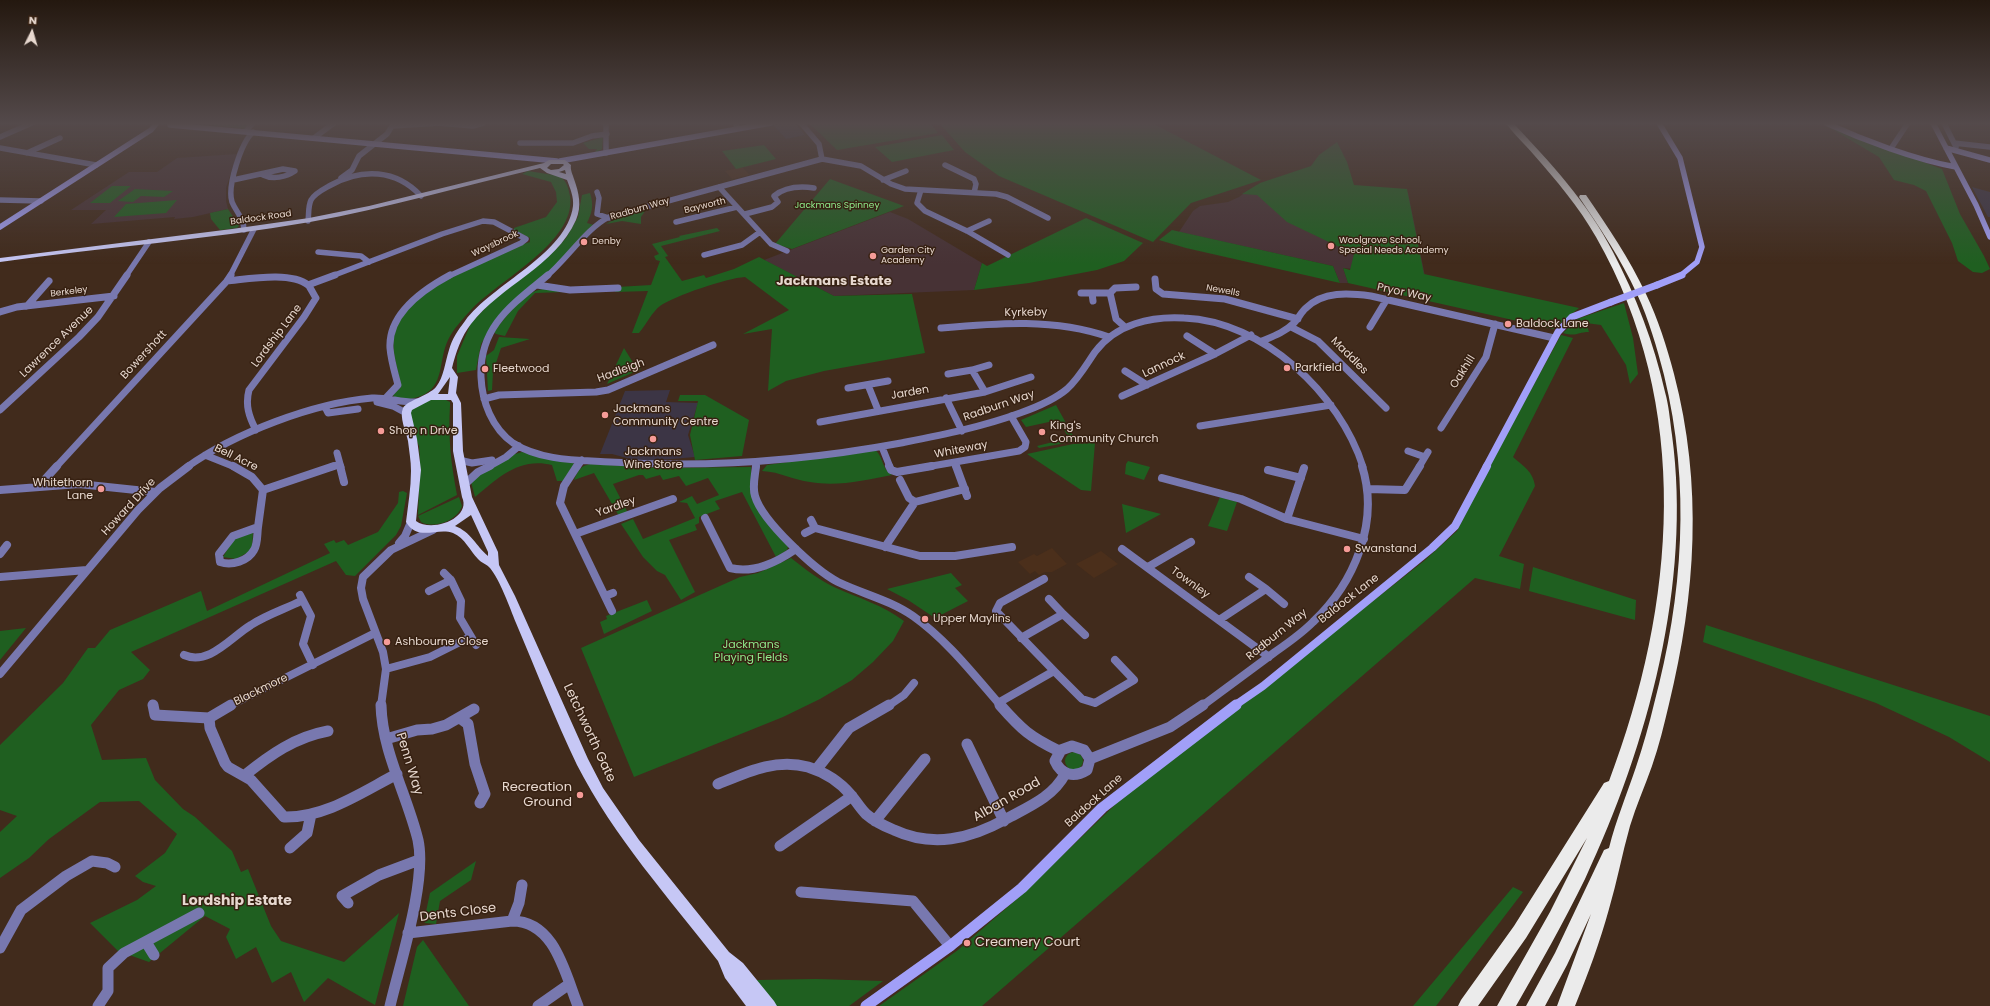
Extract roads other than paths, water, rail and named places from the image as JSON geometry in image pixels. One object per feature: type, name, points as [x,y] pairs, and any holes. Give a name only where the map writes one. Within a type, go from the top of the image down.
[{"type":"highway","points":[[1506,1006],[1542,943],[1586,858],[1622,767],[1638,720],[1658,641],[1666,592],[1672,532],[1671,487],[1667,430],[1663,403],[1643,329],[1633,301],[1608,251],[1564,185],[1551,170]]},
{"type":"highway","points":[[1561,170],[1586,201],[1608,234],[1634,279],[1663,352],[1682,433],[1686,474],[1687,538],[1684,584],[1677,633],[1650,747],[1623,826],[1604,899],[1581,968],[1566,1006]]},
{"type":"highway","points":[[1467,1006],[1520,932],[1622,767]]},
{"type":"highway","points":[[1535,1006],[1564,953],[1623,826]]},
{"type":"main road","name":"Baldock Road","points":[[0,260],[74,249],[149,242],[308,221],[529,170]]},
{"type":"main road","points":[[552,170],[571,179]]},
{"type":"main road","points":[[410,522],[416,470],[412,439],[406,413],[408,408],[439,390],[449,370],[453,349],[469,321],[499,291],[538,262],[564,234],[576,210],[577,198],[568,170]]},
{"type":"main road","name":"Letchworth Gate","points":[[449,370],[454,377],[453,397],[457,403],[460,460],[469,503],[477,516],[493,552],[494,565],[510,596],[582,761],[598,792],[634,844],[724,957],[738,968],[769,1006]]},
{"type":"main road","points":[[429,396],[453,397]]},
{"type":"main road","name":"Letchworth Gate","points":[[410,522],[416,528],[433,530],[444,528],[459,521],[467,513],[469,503]]},
{"type":"main road","name":"Letchworth Gate","points":[[444,528],[453,529],[468,537],[481,556],[494,565]]},
{"type":"main road","name":"Letchworth Gate","points":[[724,957],[730,973],[756,1006]]},
{"type":"street","points":[[0,227],[88,170]]},
{"type":"street","points":[[236,170],[233,180],[231,197],[244,223],[244,230]]},
{"type":"street","points":[[233,180],[283,170]]},
{"type":"street","points":[[263,175],[268,177],[288,174],[295,171],[292,170]]},
{"type":"street","points":[[308,221],[309,208],[312,199],[322,190],[352,170],[366,174],[395,178],[414,187],[420,196]]},
{"type":"street","name":"Radburn Way","points":[[781,170],[609,218],[601,222],[564,261],[511,307],[496,324],[487,338],[483,349],[480,379],[488,414],[505,437],[519,446],[545,455],[582,460],[686,467],[756,464],[819,457],[882,447],[962,431],[1011,416],[1046,402],[1072,385],[1099,348],[1109,337],[1125,327],[1160,319],[1195,319],[1231,326],[1251,335],[1303,375],[1331,405],[1349,431],[1362,462],[1368,489],[1369,504],[1360,556],[1335,597],[1309,627],[1270,657],[1174,725],[1090,759]]},
{"type":"street","points":[[867,170],[883,180],[900,187],[1004,196],[1049,218]]},
{"type":"street","points":[[955,170],[974,179],[976,184],[974,193]]},
{"type":"street","name":"Baldock Lane","points":[[866,1006],[950,946],[1022,888],[1102,808],[1204,728],[1263,686],[1394,580],[1455,526],[1554,338],[1562,327],[1572,317],[1686,273],[1693,268],[1698,261],[1702,247],[1683,170]]},
{"type":"street","points":[[1958,170],[1976,205],[1990,237]]},
{"type":"street","points":[[883,180],[906,171]]},
{"type":"street","points":[[336,181],[366,174]]},
{"type":"street","points":[[718,187],[745,214],[771,244],[787,251]]},
{"type":"street","points":[[745,214],[774,205],[778,202],[774,196],[777,193],[803,187],[814,188]]},
{"type":"street","points":[[921,190],[917,202],[920,208],[1009,253]]},
{"type":"street","points":[[597,192],[599,198],[597,214],[609,218]]},
{"type":"street","points":[[0,200],[41,201]]},
{"type":"street","name":"Bayworth","points":[[676,222],[737,207]]},
{"type":"street","name":"Waysbrook","points":[[308,285],[442,234],[486,220],[494,222],[526,239],[521,243],[448,276],[426,290],[409,305],[399,317],[393,330],[390,352],[398,385],[383,400]]},
{"type":"street","points":[[967,231],[989,221]]},
{"type":"street","name":"Bowershott","points":[[38,487],[227,281],[243,253],[254,229]]},
{"type":"street","points":[[700,250],[706,258],[742,245],[760,232]]},
{"type":"street","name":"Lawrence Avenue","points":[[0,410],[79,337],[98,317],[114,296],[149,242]]},
{"type":"street","points":[[318,252],[360,256],[369,262]]},
{"type":"street","points":[[227,281],[282,278],[308,285]]},
{"type":"street","name":"Newells","points":[[1155,279],[1156,289],[1163,294],[1225,299],[1298,319]]},
{"type":"street","name":"Berkeley","points":[[27,306],[49,281]]},
{"type":"street","name":"Lordship Lane","points":[[256,430],[247,413],[246,399],[249,390],[304,317],[316,298],[308,285]]},
{"type":"street","points":[[537,285],[570,290],[618,288]]},
{"type":"street","points":[[1081,293],[1110,293],[1116,288],[1136,288]]},
{"type":"street","points":[[1092,293],[1093,301]]},
{"type":"street","points":[[1110,293],[1116,319],[1125,327]]},
{"type":"street","name":"Pryor Way","points":[[1262,342],[1291,326],[1309,304],[1327,296],[1357,294],[1386,299],[1554,338]]},
{"type":"street","name":"Berkeley","points":[[0,312],[27,306],[114,296]]},
{"type":"street","points":[[1370,327],[1386,299]]},
{"type":"street","name":"Kyrkeby","points":[[941,329],[984,324],[1055,323],[1077,326],[1109,337]]},
{"type":"street","name":"Oakhill","points":[[1441,428],[1486,357],[1495,324]]},
{"type":"street","name":"Maddles","points":[[1291,326],[1318,341],[1386,408]]},
{"type":"street","name":"Lannock","points":[[1122,396],[1215,354],[1251,335]]},
{"type":"street","name":"Lannock","points":[[1187,336],[1215,354]]},
{"type":"street","name":"Hadleigh","points":[[484,399],[499,395],[596,392],[608,390],[713,345]]},
{"type":"street","points":[[948,374],[972,370],[989,365]]},
{"type":"street","points":[[972,370],[985,392]]},
{"type":"street","points":[[1125,371],[1147,385]]},
{"type":"street","name":"Jarden","points":[[820,422],[878,410],[985,392],[1032,377]]},
{"type":"street","name":"Jarden","points":[[848,388],[888,381]]},
{"type":"street","name":"Jarden","points":[[868,385],[878,410]]},
{"type":"street","name":"Jarden","points":[[946,398],[962,431]]},
{"type":"street","name":"Howard Drive","points":[[0,674],[129,520],[155,492],[205,455],[256,430],[288,418],[326,407],[362,400],[383,400],[407,403],[417,402]]},
{"type":"street","name":"Howard Drive","points":[[383,400],[406,413]]},
{"type":"street","points":[[1200,426],[1331,405]]},
{"type":"street","points":[[326,407],[328,413],[358,409]]},
{"type":"street","name":"Whiteway","points":[[882,447],[889,467],[891,470],[896,472],[955,463],[1024,448],[1026,442],[1011,416]]},
{"type":"street","points":[[460,460],[472,463],[484,462],[495,459],[519,446]]},
{"type":"street","points":[[465,484],[480,470],[514,453],[519,446]]},
{"type":"street","points":[[1368,489],[1399,492],[1405,490],[1426,454],[1408,451]]},
{"type":"street","points":[[337,453],[344,482]]},
{"type":"street","name":"Bell Acre","points":[[205,455],[252,477],[259,483],[263,490]]},
{"type":"street","points":[[582,460],[563,488],[560,503],[575,534],[609,595],[612,611]]},
{"type":"street","points":[[900,480],[909,498],[915,502],[966,492],[955,463]]},
{"type":"street","points":[[258,527],[233,536],[219,554],[218,557],[220,562],[233,563],[250,556],[255,549],[258,527],[263,490],[340,464]]},
{"type":"street","points":[[756,464],[754,489],[758,504],[796,549],[836,580],[884,599],[921,622],[942,641],[1022,730],[1032,738],[1059,751]]},
{"type":"street","points":[[1287,519],[1304,468]]},
{"type":"street","points":[[1268,470],[1301,478]]},
{"type":"street","points":[[1162,478],[1241,499],[1287,519],[1364,539]]},
{"type":"street","points":[[0,490],[96,484],[155,492]]},
{"type":"street","name":"Yardley","points":[[575,534],[663,500],[673,499]]},
{"type":"street","points":[[885,547],[915,502]]},
{"type":"street","points":[[811,520],[815,528]]},
{"type":"street","name":"Penn Way","points":[[390,1006],[415,903],[419,860],[418,841],[386,739],[381,707],[386,669],[383,652],[360,588],[363,577],[397,546],[407,532],[410,522]]},
{"type":"street","points":[[705,522],[730,568],[736,571],[752,570],[779,559],[796,549]]},
{"type":"street","points":[[805,533],[815,528],[920,556],[936,558],[956,557],[1012,547]]},
{"type":"street","name":"Penn Way","points":[[397,546],[433,530]]},
{"type":"street","name":"Townley","points":[[1148,567],[1191,542]]},
{"type":"street","points":[[0,554],[7,545]]},
{"type":"street","name":"Townley","points":[[1122,548],[1270,657]]},
{"type":"street","points":[[0,577],[87,570]]},
{"type":"street","points":[[444,573],[451,580],[461,601],[460,618],[476,645]]},
{"type":"street","points":[[1249,577],[1284,604]]},
{"type":"street","points":[[1044,579],[1000,603],[996,608],[997,613],[1082,699],[1090,702],[1099,702],[1134,680],[1115,660]]},
{"type":"street","points":[[429,591],[451,580]]},
{"type":"street","points":[[1219,620],[1266,589]]},
{"type":"street","points":[[184,655],[191,658],[214,652],[252,625],[301,598],[307,606],[311,616],[302,640],[302,645],[313,665]]},
{"type":"street","points":[[1049,599],[1084,635]]},
{"type":"street","points":[[1021,638],[1063,614]]},
{"type":"street","name":"Blackmore","points":[[209,718],[375,633]]},
{"type":"street","points":[[386,669],[430,657],[470,637]]},
{"type":"street","points":[[998,704],[1054,671]]},
{"type":"street","points":[[816,770],[849,728],[892,704],[904,695],[914,683]]},
{"type":"street","points":[[152,705],[155,715],[209,718],[210,728],[225,763],[257,786],[284,817],[298,818],[311,814],[357,795],[397,774]]},
{"type":"street","points":[[386,739],[417,730],[432,729],[460,718],[474,709]]},
{"type":"street","points":[[460,718],[468,724],[476,764],[485,794],[480,803]]},
{"type":"street","points":[[245,776],[268,758],[302,737],[318,732],[328,731]]},
{"type":"street","points":[[968,744],[1004,821]]},
{"type":"street","points":[[1067,746],[1080,748],[1088,754],[1090,759],[1089,767],[1083,773],[1072,775],[1065,774],[1056,764],[1056,756],[1059,751],[1067,746]]},
{"type":"street","points":[[875,821],[925,759]]},
{"type":"street","name":"Alban Road","points":[[718,784],[743,773],[769,765],[798,765],[816,770],[838,783],[875,821],[906,837],[928,842],[971,836],[1004,821],[1046,796],[1062,780],[1065,774]]},
{"type":"street","points":[[780,846],[852,796]]},
{"type":"street","points":[[290,848],[307,833],[311,814]]},
{"type":"street","points":[[348,903],[342,896],[387,870],[419,860]]},
{"type":"street","points":[[0,948],[21,910],[60,880],[92,861],[107,863],[115,867]]},
{"type":"street","name":"Dents Close","points":[[512,920],[519,903],[522,885]]},
{"type":"street","points":[[801,892],[912,901],[950,946]]},
{"type":"street","points":[[98,1006],[108,991],[108,968],[124,953],[199,913]]},
{"type":"street","name":"Dents Close","points":[[408,933],[512,920],[528,923],[544,933],[559,956],[568,985],[578,1006]]},
{"type":"street","points":[[146,942],[154,955]]},
{"type":"street","points":[[538,1006],[568,985]]},
{"type":"place","name":"Denby","points":[[584,242]]},
{"type":"place","name":"Woolgrove School, Special Needs Academy","points":[[1331,246]]},
{"type":"place","name":"Garden City Academy","points":[[873,256]]},
{"type":"place","name":"Baldock Lane","points":[[1508,324]]},
{"type":"place","name":"Parkfield","points":[[1287,368]]},
{"type":"place","name":"Fleetwood","points":[[485,369]]},
{"type":"place","name":"Jackmans Community Centre","points":[[605,415]]},
{"type":"place","name":"Shop n Drive","points":[[381,431]]},
{"type":"place","name":"King's Community Church","points":[[1042,432]]},
{"type":"place","name":"Jackmans Wine Store","points":[[653,439]]},
{"type":"place","name":"Whitethorn Lane","points":[[101,489]]},
{"type":"place","name":"Swanstand","points":[[1347,549]]},
{"type":"place","name":"Upper Maylins","points":[[925,619]]},
{"type":"place","name":"Ashbourne Close","points":[[387,642]]},
{"type":"place","name":"Recreation Ground","points":[[580,795]]},
{"type":"place","name":"Creamery Court","points":[[967,943]]},
{"type":"district","name":"Jackmans Estate","points":[[834,282]]},
{"type":"district","name":"Lordship Estate","points":[[237,901]]},
{"type":"park label","name":"Jackmans Spinney","points":[[837,206]]},
{"type":"park label","name":"Jackmans Playing FIelds","points":[[751,651]]}]
